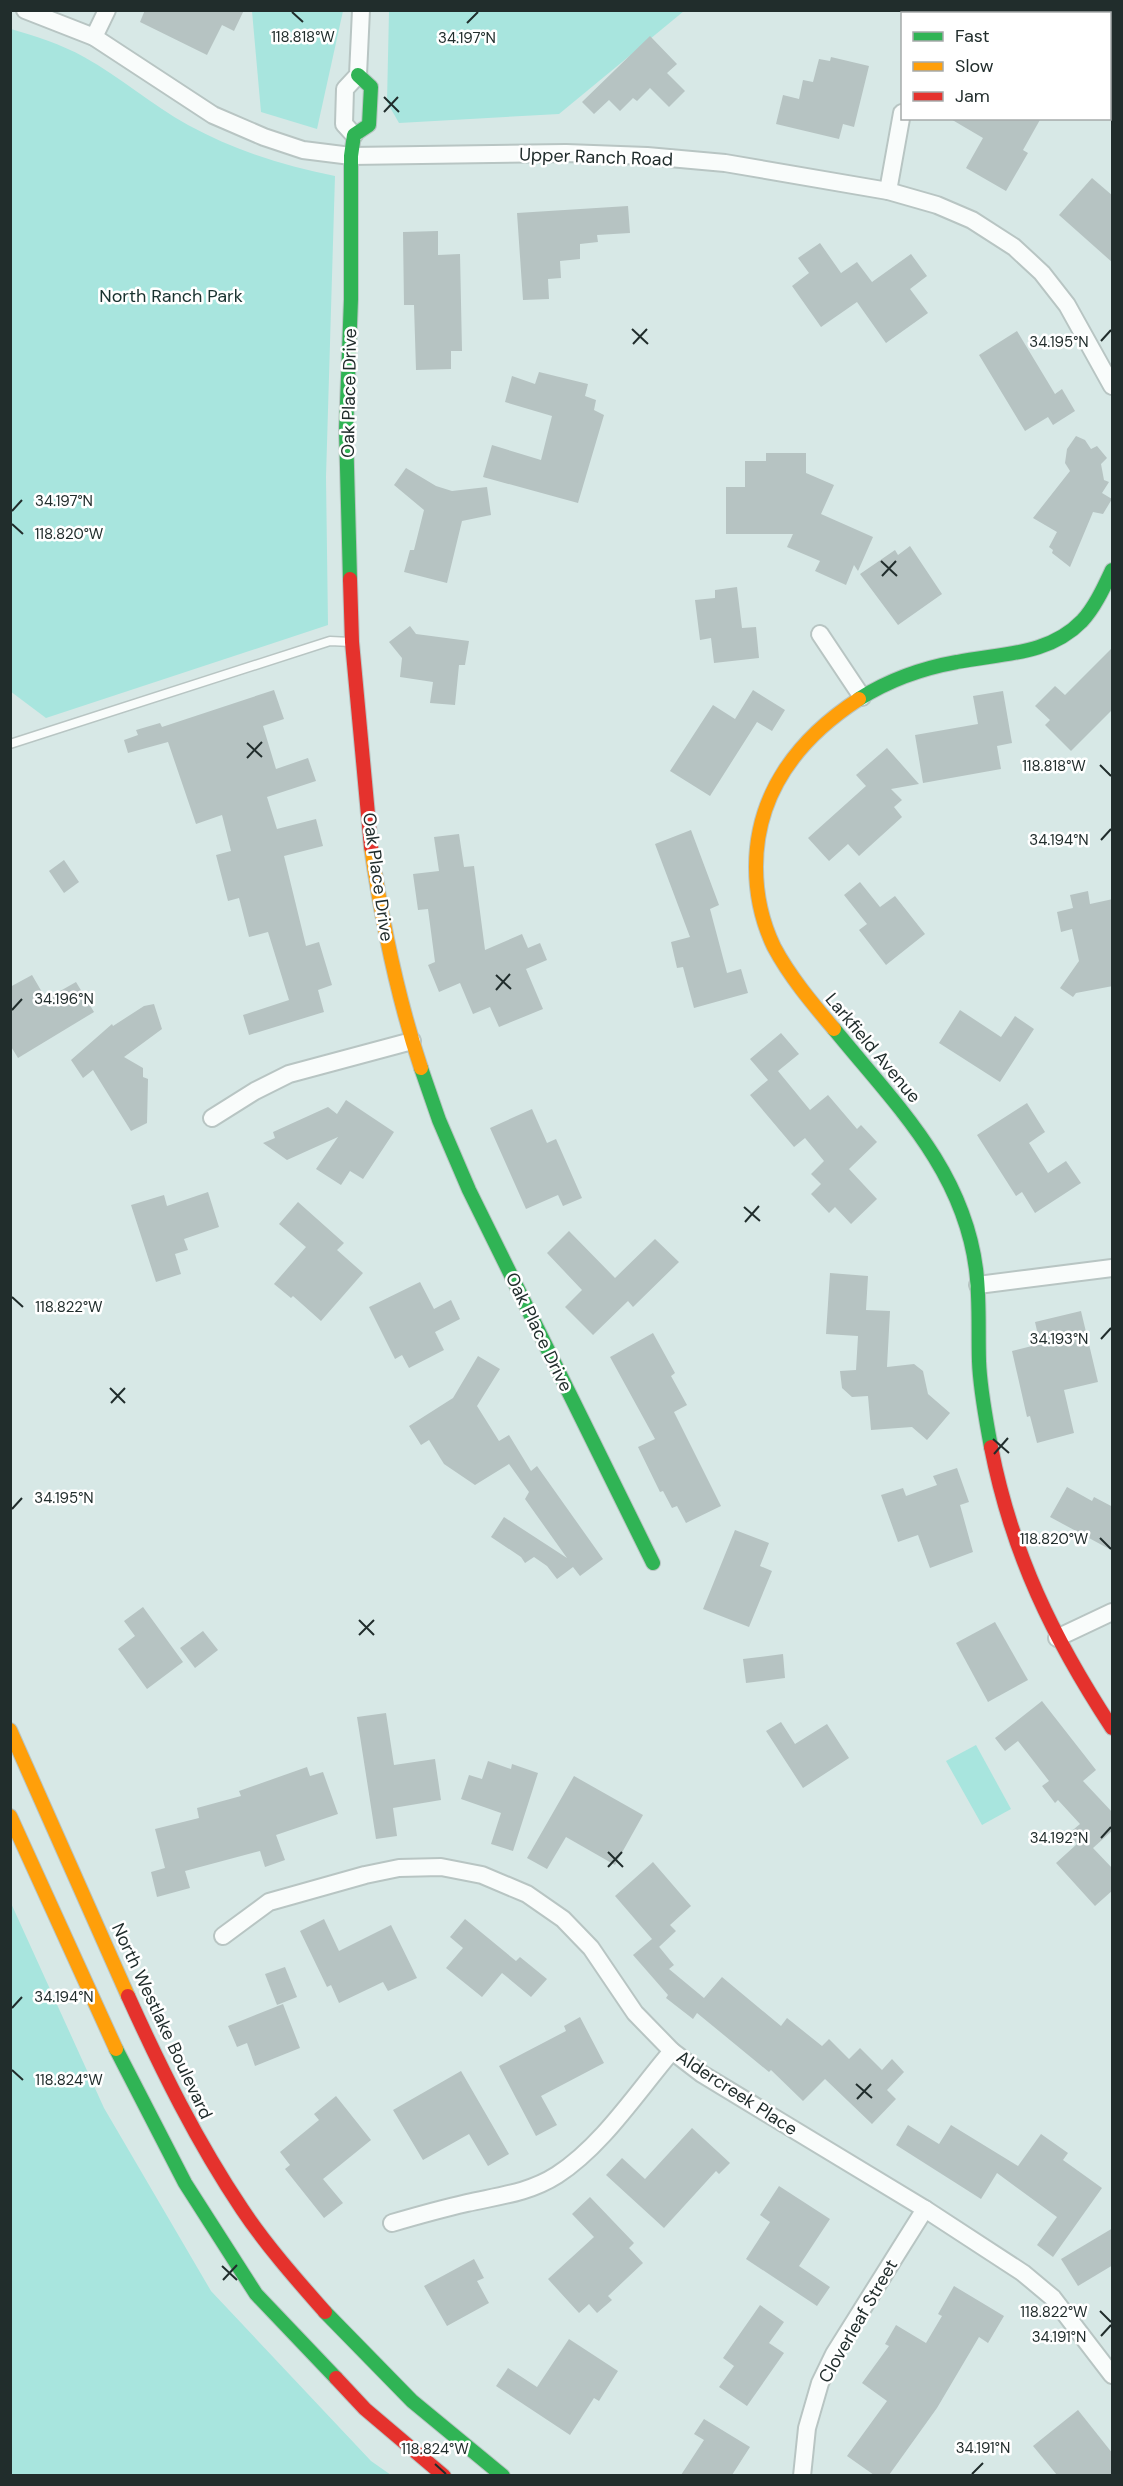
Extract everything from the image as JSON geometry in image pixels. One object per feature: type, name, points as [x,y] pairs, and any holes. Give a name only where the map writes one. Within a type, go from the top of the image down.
[{"type":"street","name":"Upper Ranch Road","points":[[25,10],[94,37],[213,115],[264,137],[303,150],[351,156],[566,153],[647,156],[725,164],[888,191],[937,205],[972,220],[1014,247],[1042,273],[1067,305],[1113,386]]},
{"type":"street","points":[[94,37],[107,10]]},
{"type":"street","name":"Oak Place Drive","points":[[354,135],[344,124],[345,89],[358,75],[361,10]]},
{"type":"street","name":"Oak Place Drive","points":[[358,75],[371,87],[369,125],[354,135],[351,156],[351,299],[346,430],[352,642],[371,845],[381,913],[412,1041],[439,1120],[469,1190],[653,1563]]},
{"type":"street","points":[[888,191],[902,120]]},
{"type":"street","name":"Larkfield Avenue","points":[[1113,570],[1082,621],[1054,640],[1018,655],[960,661],[923,669],[892,681],[862,697],[805,742],[773,788],[762,819],[755,874],[759,905],[770,941],[788,974],[919,1131],[941,1165],[966,1220],[978,1285],[980,1384],[991,1453],[1020,1555],[1057,1638],[1113,1728]]},
{"type":"street","points":[[820,634],[862,697]]},
{"type":"street","points":[[212,1118],[255,1091],[289,1074],[412,1041]]},
{"type":"street","points":[[978,1285],[1113,1268]]},
{"type":"street","points":[[1057,1638],[1113,1612]]},
{"type":"street","name":"North Westlake Boulevard","points":[[10,1730],[157,2060],[180,2107],[241,2207],[316,2305],[362,2355],[410,2401],[457,2441],[503,2475]]},
{"type":"street","points":[[10,1816],[120,2058],[185,2183],[256,2294],[365,2409],[444,2475]]},
{"type":"street","name":"Aldercreek Place","points":[[223,1936],[269,1902],[365,1875],[399,1868],[441,1867],[482,1875],[527,1894],[563,1919],[591,1948],[635,2013],[672,2051],[702,2074],[925,2209],[1023,2273],[1053,2298],[1113,2374]]},
{"type":"street","points":[[392,2223],[470,2202],[496,2199],[527,2190],[557,2175],[592,2146],[672,2051]]},
{"type":"street","name":"Cloverleaf Street","points":[[802,2475],[807,2428],[820,2383],[834,2354],[925,2209]]},
{"type":"lane","points":[[10,744],[330,641],[352,642]]},
{"type":"green space","points":[[252,11],[343,11],[317,129],[261,112]]},
{"type":"green space","points":[[389,11],[684,11],[559,114],[399,123],[387,102]]},
{"type":"green space","name":"North Ranch Park","points":[[11,29],[75,52],[188,125],[223,142],[278,162],[335,176],[326,477],[328,625],[46,718],[10,691]]},
{"type":"green space","points":[[976,1745],[1011,1809],[982,1825],[946,1761]]},
{"type":"green space","points":[[10,1901],[104,2108],[211,2291],[371,2461],[391,2475],[11,2475]]},
{"type":"building","points":[[145,10],[244,10],[234,31],[222,25],[207,55],[140,22]]},
{"type":"building","points":[[650,36],[677,64],[667,73],[685,91],[669,107],[650,88],[637,101],[633,98],[620,111],[609,100],[594,114],[582,102]]},
{"type":"building","points":[[831,57],[869,66],[854,127],[843,124],[839,139],[776,124],[783,95],[799,99],[803,80],[813,82],[819,59],[830,61]]},
{"type":"building","points":[[952,120],[1040,120],[1023,150],[1028,153],[1006,191],[966,168],[983,138]]},
{"type":"building","points":[[1092,178],[1113,196],[1113,263],[1059,215]]},
{"type":"building","points":[[628,206],[630,233],[597,235],[598,242],[580,244],[580,259],[560,261],[561,278],[548,279],[549,299],[523,300],[517,213]]},
{"type":"building","points":[[438,231],[438,255],[460,254],[462,351],[451,351],[451,369],[416,370],[414,305],[404,305],[403,232]]},
{"type":"building","points":[[820,243],[841,273],[857,262],[872,282],[911,254],[927,276],[910,289],[928,313],[886,343],[857,302],[821,327],[792,286],[809,273],[798,258]]},
{"type":"building","points":[[1017,331],[1055,394],[1062,389],[1075,411],[1053,425],[1048,417],[1025,431],[979,355]]},
{"type":"building","points":[[539,372],[588,384],[585,396],[596,400],[594,410],[604,415],[578,503],[483,477],[492,445],[541,460],[552,416],[505,402],[512,376],[535,384]]},
{"type":"building","points":[[1076,436],[1085,440],[1091,449],[1097,446],[1107,458],[1101,464],[1104,480],[1109,482],[1102,493],[1112,499],[1103,514],[1093,512],[1070,567],[1052,553],[1053,550],[1049,547],[1057,532],[1033,518],[1070,471],[1065,463],[1067,449]]},
{"type":"building","points":[[766,453],[806,453],[806,473],[834,485],[821,514],[873,537],[858,571],[854,565],[846,585],[815,571],[820,561],[787,547],[793,534],[726,534],[726,487],[745,487],[745,461],[766,461]]},
{"type":"building","points":[[406,468],[436,486],[452,491],[487,487],[491,515],[462,521],[447,583],[404,572],[410,550],[414,550],[424,510],[394,485]]},
{"type":"building","points":[[910,546],[942,594],[898,625],[860,574],[895,550],[898,555]]},
{"type":"building","points":[[737,587],[742,628],[756,627],[759,658],[714,663],[711,638],[700,640],[695,600],[715,598],[715,590]]},
{"type":"building","points":[[410,626],[416,634],[469,641],[465,665],[459,665],[455,705],[430,703],[433,682],[400,677],[402,658],[389,642]]},
{"type":"building","points":[[1113,647],[1113,709],[1071,751],[1045,725],[1050,720],[1035,706],[1055,686],[1065,695]]},
{"type":"building","points":[[274,690],[284,719],[263,726],[276,769],[308,758],[316,781],[267,797],[277,829],[316,819],[323,846],[284,856],[306,946],[319,942],[332,985],[318,990],[324,1012],[249,1035],[243,1015],[289,1000],[268,932],[249,937],[239,898],[228,901],[216,855],[231,851],[222,815],[196,824],[168,742],[128,753],[124,740],[138,735],[136,730],[160,723],[162,727]]},
{"type":"building","points":[[753,690],[785,710],[772,731],[757,722],[710,796],[670,771],[713,705],[735,719]]},
{"type":"building","points":[[1003,691],[1012,743],[997,746],[1001,769],[923,783],[915,735],[978,724],[973,696]]},
{"type":"building","points":[[887,748],[919,784],[891,789],[902,800],[894,807],[902,817],[859,856],[848,844],[829,861],[808,838],[866,786],[856,775]]},
{"type":"building","points":[[691,830],[719,905],[710,909],[727,973],[741,969],[748,993],[694,1008],[683,967],[677,968],[671,942],[690,937],[655,844]]},
{"type":"building","points":[[459,834],[464,867],[474,866],[485,950],[522,934],[528,948],[540,943],[547,960],[526,969],[543,1009],[499,1027],[490,1007],[473,1014],[460,983],[439,992],[428,965],[435,962],[428,909],[418,910],[413,874],[439,871],[434,837]]},
{"type":"building","points":[[64,860],[79,882],[64,893],[49,871]]},
{"type":"building","points":[[860,882],[880,907],[895,896],[925,934],[886,965],[859,930],[867,924],[844,895]]},
{"type":"building","points":[[1088,891],[1090,904],[1113,899],[1113,986],[1076,993],[1073,997],[1060,988],[1079,961],[1072,929],[1061,932],[1057,912],[1073,908],[1070,895]]},
{"type":"building","points":[[32,975],[46,999],[76,982],[94,1012],[18,1058],[10,1045],[10,987]]},
{"type":"building","points":[[154,1004],[162,1029],[124,1057],[143,1068],[143,1077],[148,1079],[147,1123],[131,1131],[93,1070],[83,1078],[71,1060],[112,1024],[113,1026],[144,1006]]},
{"type":"building","points":[[960,1010],[1001,1037],[1015,1016],[1034,1029],[1000,1082],[939,1043]]},
{"type":"building","points":[[781,1033],[799,1054],[778,1071],[810,1110],[828,1095],[857,1129],[861,1125],[877,1142],[849,1169],[877,1199],[851,1224],[835,1207],[829,1213],[811,1194],[821,1184],[811,1174],[824,1161],[805,1138],[794,1147],[750,1095],[768,1080],[750,1059]]},
{"type":"building","points":[[346,1100],[394,1132],[363,1179],[350,1171],[341,1185],[316,1169],[338,1137],[287,1160],[263,1143],[275,1138],[273,1132],[328,1107],[337,1114]]},
{"type":"building","points":[[1027,1103],[1045,1132],[1029,1143],[1048,1173],[1066,1161],[1081,1183],[1035,1213],[1022,1192],[1016,1196],[977,1135]]},
{"type":"building","points":[[532,1109],[547,1143],[556,1139],[582,1198],[563,1206],[558,1195],[526,1209],[490,1128]]},
{"type":"building","points":[[208,1192],[219,1227],[184,1239],[188,1250],[175,1254],[181,1274],[156,1282],[131,1205],[164,1195],[167,1206]]},
{"type":"building","points":[[298,1202],[344,1243],[337,1250],[363,1273],[321,1321],[293,1296],[291,1298],[274,1284],[306,1247],[279,1224]]},
{"type":"building","points":[[569,1231],[615,1278],[655,1239],[679,1262],[633,1307],[628,1301],[593,1335],[565,1307],[582,1290],[547,1253]]},
{"type":"building","points":[[830,1273],[868,1276],[866,1310],[890,1311],[887,1367],[914,1364],[923,1371],[928,1394],[950,1413],[927,1440],[912,1427],[871,1430],[868,1396],[852,1397],[842,1388],[840,1371],[856,1370],[858,1336],[826,1334]]},
{"type":"building","points":[[420,1282],[434,1309],[451,1300],[460,1319],[435,1332],[444,1350],[409,1368],[402,1355],[395,1359],[369,1307]]},
{"type":"building","points":[[1081,1311],[1098,1382],[1064,1390],[1074,1433],[1037,1443],[1030,1416],[1027,1417],[1012,1351],[1040,1344],[1035,1322]]},
{"type":"building","points":[[653,1333],[675,1373],[671,1376],[687,1405],[674,1412],[721,1506],[686,1523],[677,1506],[672,1508],[663,1491],[660,1492],[638,1447],[655,1439],[610,1357]]},
{"type":"building","points":[[478,1356],[500,1369],[477,1406],[499,1441],[509,1435],[531,1471],[537,1466],[603,1559],[580,1576],[573,1567],[557,1579],[547,1566],[534,1557],[525,1563],[521,1557],[491,1537],[504,1517],[567,1558],[525,1499],[529,1492],[509,1464],[475,1485],[444,1464],[429,1440],[421,1445],[409,1426],[453,1398]]},
{"type":"building","points":[[957,1468],[969,1502],[960,1505],[973,1552],[930,1568],[918,1535],[898,1542],[881,1495],[903,1488],[906,1496],[937,1485],[933,1476]]},
{"type":"building","points":[[1067,1487],[1092,1501],[1094,1497],[1113,1507],[1113,1551],[1050,1517]]},
{"type":"building","points":[[735,1530],[769,1543],[760,1566],[772,1571],[749,1627],[703,1609]]},
{"type":"building","points":[[143,1607],[183,1662],[147,1689],[118,1649],[135,1636],[124,1621]]},
{"type":"building","points":[[995,1622],[1028,1680],[988,1702],[956,1643]]},
{"type":"building","points":[[203,1631],[218,1650],[195,1668],[180,1648]]},
{"type":"building","points":[[783,1654],[785,1678],[746,1683],[743,1659]]},
{"type":"building","points":[[1042,1701],[1096,1770],[1083,1781],[1113,1813],[1113,1830],[1093,1848],[1113,1869],[1113,1890],[1095,1906],[1056,1863],[1077,1844],[1068,1834],[1080,1824],[1058,1800],[1055,1803],[1042,1786],[1049,1781],[1018,1741],[1005,1751],[995,1738]]},
{"type":"building","points":[[386,1713],[394,1765],[435,1759],[441,1800],[393,1808],[397,1836],[376,1839],[357,1717]]},
{"type":"building","points":[[781,1722],[795,1744],[827,1724],[849,1758],[803,1788],[766,1731]]},
{"type":"building","points":[[488,1761],[511,1769],[512,1764],[538,1773],[513,1851],[491,1844],[501,1813],[461,1799],[469,1775],[482,1779]]},
{"type":"building","points":[[307,1767],[310,1776],[323,1772],[338,1814],[276,1835],[285,1860],[265,1867],[260,1851],[185,1871],[190,1888],[157,1897],[151,1872],[165,1868],[155,1829],[199,1818],[197,1808],[241,1796],[239,1791]]},
{"type":"building","points":[[574,1776],[643,1815],[615,1865],[566,1837],[547,1869],[527,1858]]},
{"type":"building","points":[[653,1862],[691,1906],[670,1925],[676,1931],[659,1947],[674,1965],[669,1969],[704,1998],[722,1977],[781,2026],[787,2018],[822,2046],[829,2039],[849,2059],[860,2048],[882,2070],[892,2059],[904,2072],[887,2090],[896,2099],[872,2124],[825,2079],[803,2101],[771,2070],[769,2072],[697,2013],[693,2019],[666,1998],[668,1995],[633,1955],[652,1939],[615,1896]]},
{"type":"building","points":[[324,1919],[339,1951],[391,1925],[417,1978],[388,1991],[383,1982],[339,2003],[331,1985],[327,1987],[300,1931]]},
{"type":"building","points":[[465,1919],[516,1961],[520,1957],[547,1979],[531,1997],[502,1973],[482,1997],[446,1968],[463,1948],[450,1937]]},
{"type":"building","points":[[285,1967],[297,1997],[277,2005],[265,1974]]},
{"type":"building","points":[[283,2004],[300,2048],[255,2066],[247,2043],[237,2047],[228,2026]]},
{"type":"building","points":[[580,2017],[604,2063],[541,2096],[557,2125],[536,2136],[499,2066],[566,2031],[564,2026]]},
{"type":"building","points":[[461,2071],[509,2154],[488,2166],[469,2134],[423,2160],[393,2110]]},
{"type":"building","points":[[336,2096],[371,2140],[323,2179],[343,2203],[324,2218],[285,2169],[290,2165],[280,2152],[319,2120],[314,2114]]},
{"type":"building","points":[[908,2125],[939,2144],[951,2125],[1018,2166],[1041,2134],[1068,2153],[1063,2160],[1102,2188],[1053,2257],[1037,2245],[1057,2217],[997,2173],[981,2199],[896,2145]]},
{"type":"building","points":[[692,2128],[730,2163],[719,2174],[716,2171],[664,2228],[606,2175],[622,2158],[645,2179]]},
{"type":"building","points":[[779,2186],[830,2219],[799,2266],[830,2287],[817,2306],[746,2259],[770,2222],[760,2215]]},
{"type":"building","points":[[590,2197],[634,2243],[629,2248],[643,2263],[608,2296],[612,2300],[597,2313],[589,2304],[579,2313],[548,2279],[594,2237],[572,2214]]},
{"type":"building","points":[[1113,2228],[1113,2265],[1078,2286],[1061,2259]]},
{"type":"building","points":[[474,2259],[484,2278],[477,2281],[489,2303],[447,2326],[424,2286]]},
{"type":"building","points":[[954,2286],[1004,2316],[988,2343],[979,2337],[937,2408],[889,2475],[874,2475],[847,2456],[887,2401],[862,2383],[889,2346],[885,2344],[896,2325],[926,2343],[942,2316],[938,2314]]},
{"type":"building","points":[[760,2305],[784,2322],[769,2343],[784,2353],[747,2406],[719,2387],[734,2366],[723,2358]]},
{"type":"building","points":[[569,2339],[618,2371],[599,2401],[594,2398],[570,2435],[496,2386],[508,2368],[537,2387]]},
{"type":"building","points":[[1078,2410],[1113,2454],[1113,2475],[1057,2475],[1033,2446]]},
{"type":"building","points":[[704,2419],[750,2447],[732,2475],[681,2475],[704,2440],[694,2434]]},
{"type":"traffic: fast","points":[[350,579],[346,430],[351,299],[351,156],[354,135],[369,125],[371,87],[358,75]]},
{"type":"traffic: fast","points":[[859,699],[882,686],[919,671],[1023,651],[1054,641],[1069,632],[1087,615],[1112,570]]},
{"type":"traffic: fast","points":[[834,1029],[923,1140],[957,1200],[969,1233],[976,1269],[980,1372],[991,1447]]},
{"type":"traffic: fast","points":[[421,1068],[439,1120],[469,1190],[653,1563]]},
{"type":"traffic: fast","points":[[116,2049],[185,2183],[256,2294],[336,2378]]},
{"type":"traffic: fast","points":[[325,2312],[412,2401],[503,2476]]},
{"type":"traffic: slow","points":[[834,1029],[794,979],[770,938],[760,908],[757,888],[758,840],[764,815],[785,770],[818,731],[859,699]]},
{"type":"traffic: slow","points":[[371,847],[391,959],[421,1068]]},
{"type":"traffic: slow","points":[[10,1730],[128,1996]]},
{"type":"traffic: slow","points":[[10,1816],[116,2049]]},
{"type":"traffic: jam","points":[[350,579],[352,642],[371,847]]},
{"type":"traffic: jam","points":[[991,1447],[1010,1523],[1037,1594],[1071,1661],[1112,1728]]},
{"type":"traffic: jam","points":[[128,1996],[180,2105],[226,2184],[261,2236],[325,2312]]},
{"type":"traffic: jam","points":[[336,2378],[365,2409],[444,2476]]}]
